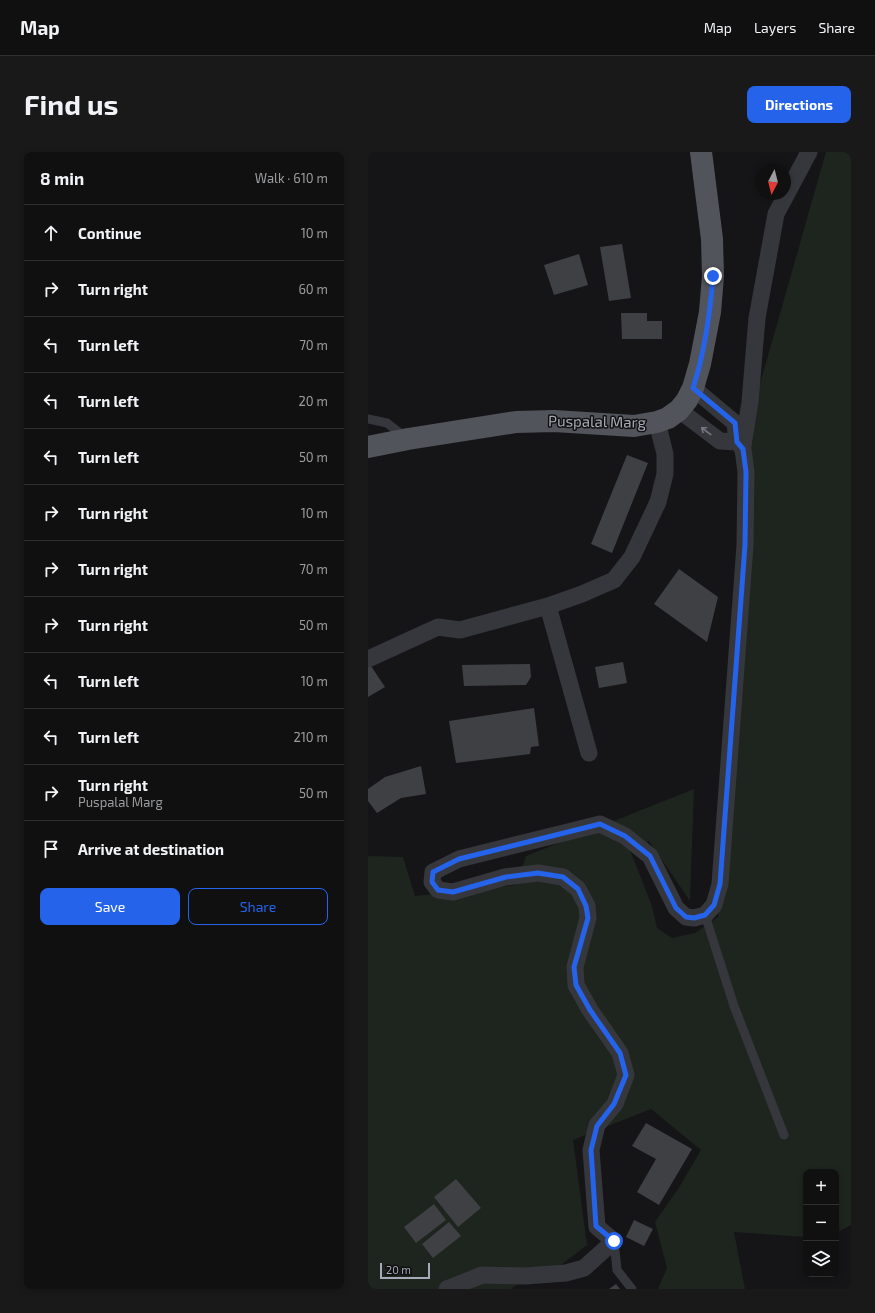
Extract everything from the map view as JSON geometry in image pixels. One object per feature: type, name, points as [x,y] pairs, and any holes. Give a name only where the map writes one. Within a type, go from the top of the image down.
[{"type":"main road","name":"Puspalal Marg","points":[[368,447],[408,439],[516,422],[554,421],[634,426],[657,422],[668,418],[679,410],[687,400],[693,388],[700,364],[709,320],[713,276],[712,239],[700,152]]},
{"type":"street","points":[[740,446],[750,402],[757,318],[776,214],[809,152]]},
{"type":"street","points":[[447,1289],[482,1275],[524,1276],[566,1273],[584,1268],[614,1241],[596,1226],[591,1150],[597,1126],[614,1104],[626,1075],[620,1053],[590,1010],[576,985],[574,967],[588,918],[586,906],[578,889],[563,877],[538,873],[506,877],[453,892],[438,890],[432,882],[433,872],[459,859],[600,824],[625,836],[650,856],[676,908],[686,917],[694,918],[705,915],[714,905],[720,884],[745,545],[746,472],[735,423],[693,388]]},
{"type":"street","points":[[679,410],[720,441],[740,446]]},
{"type":"street","points":[[368,659],[438,627],[460,630],[548,606],[582,594],[614,580],[632,557],[658,502],[665,474],[665,454],[657,422]]},
{"type":"street","points":[[548,606],[589,753]]},
{"type":"lane","points":[[368,418],[387,423],[408,439]]},
{"type":"lane","points":[[705,915],[734,1006],[784,1136]]},
{"type":"lane","points":[[614,1241],[617,1270],[632,1289]]},
{"type":"shaded area","points":[[826,152],[851,152],[851,1225],[839,1231],[839,1169],[803,1169],[803,1237],[734,1232],[745,1289],[658,1289],[667,1268],[655,1222],[680,1186],[701,1150],[651,1109],[573,1140],[587,1245],[557,1268],[511,1289],[368,1289],[368,856],[403,857],[415,896],[516,885],[526,856],[694,789],[690,901],[649,841],[630,850],[652,906],[657,928],[672,938],[695,933],[718,917],[730,776],[740,454]]},
{"type":"building","points":[[622,244],[631,298],[609,301],[600,247]]},
{"type":"building","points":[[579,254],[588,285],[554,295],[544,265]]},
{"type":"building","points":[[621,313],[647,313],[647,321],[662,321],[662,339],[622,339]]},
{"type":"building","points":[[627,455],[648,463],[612,553],[591,544]]},
{"type":"building","points":[[679,569],[718,597],[707,642],[654,604]]},
{"type":"building","points":[[623,662],[627,683],[599,688],[595,667]]},
{"type":"building","points":[[530,664],[531,677],[526,685],[464,686],[462,665]]},
{"type":"building","points":[[371,666],[385,687],[368,697],[368,667]]},
{"type":"building","points":[[534,708],[539,746],[531,747],[530,754],[456,763],[449,721]]},
{"type":"building","points":[[421,766],[426,794],[401,798],[377,813],[368,801],[368,789],[385,777]]},
{"type":"building","points":[[646,1123],[692,1149],[659,1205],[637,1192],[656,1159],[632,1146]]},
{"type":"building","points":[[456,1179],[481,1208],[458,1227],[434,1197]]},
{"type":"building","points":[[434,1204],[446,1220],[416,1243],[404,1227]]},
{"type":"building","points":[[634,1220],[653,1229],[644,1246],[626,1237]]},
{"type":"building","points":[[449,1222],[461,1236],[433,1258],[422,1244]]},
{"type":"building","points":[[616,1284],[620,1289],[609,1289]]},
{"type":"route","points":[[614,1241],[596,1226],[591,1150],[597,1126],[614,1104],[626,1075],[620,1053],[590,1010],[576,985],[574,967],[588,918],[586,906],[578,889],[563,877],[538,873],[506,877],[453,892],[438,890],[432,882],[433,872],[459,859],[600,824],[625,836],[650,856],[676,908],[686,917],[694,918],[705,915],[714,905],[720,884],[745,545],[746,472],[743,449],[737,442],[735,423],[724,412],[693,388],[700,364],[710,312],[713,276]]}]
